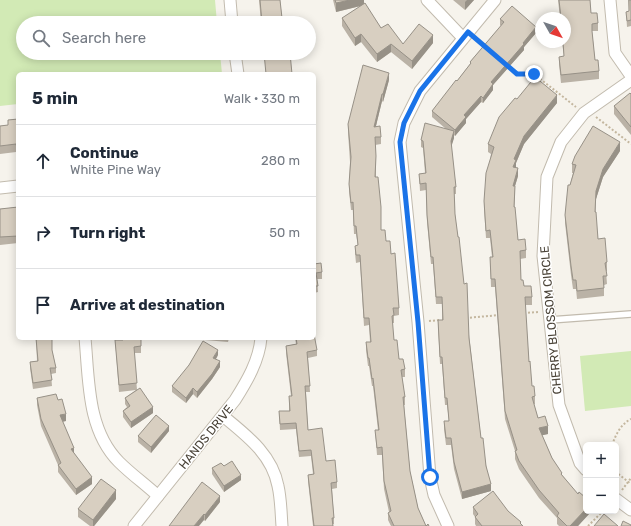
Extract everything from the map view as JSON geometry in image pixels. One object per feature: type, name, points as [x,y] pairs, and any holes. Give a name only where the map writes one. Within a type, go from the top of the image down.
[{"type":"street","points":[[230,0],[231,16]]},
{"type":"street","points":[[427,0],[465,35]]},
{"type":"street","points":[[448,526],[434,495],[430,477],[418,322],[400,142],[404,123],[420,91],[495,0]]},
{"type":"street","points":[[610,0],[615,53],[631,76]]},
{"type":"street","points":[[237,60],[238,72]]},
{"type":"street","name":"CHERRY BLOSSOM CIRCLE","points":[[583,466],[580,463],[559,405],[543,256],[547,177],[561,142],[584,113],[631,80]]},
{"type":"street","points":[[0,188],[16,186]]},
{"type":"street","points":[[85,340],[93,416],[103,441],[118,461],[158,496]]},
{"type":"street","name":"HANDS DRIVE","points":[[134,526],[224,416],[235,400],[246,383],[255,364],[261,340]]},
{"type":"street","points":[[224,416],[254,442],[271,465],[278,487],[282,526]]},
{"type":"street","points":[[619,497],[631,510]]},
{"type":"lane","points":[[549,316],[631,314]]},
{"type":"path","points":[[465,35],[490,51]]},
{"type":"path","points":[[506,64],[517,74],[534,74],[584,113],[596,117],[631,144]]},
{"type":"path","points":[[518,313],[549,316]]},
{"type":"path","points":[[464,318],[503,315]]},
{"type":"path","points":[[418,322],[441,320]]},
{"type":"path","points":[[613,442],[616,432],[626,421],[631,419]]},
{"type":"path","points":[[619,475],[631,484]]},
{"type":"path","points":[[619,494],[631,478]]},
{"type":"path","points":[[588,526],[599,514]]},
{"type":"green space","points":[[0,0],[215,0],[216,16],[16,16],[16,60],[221,60],[222,72],[16,72],[16,104],[0,106]]},
{"type":"green space","points":[[631,351],[631,406],[585,411],[580,356]]},
{"type":"building","points":[[260,0],[280,0],[282,16],[261,16]]},
{"type":"building","points":[[335,0],[350,0],[336,3]]},
{"type":"building","points":[[559,0],[590,0],[591,13],[597,13],[598,23],[592,24],[592,31],[595,60],[598,60],[599,71],[561,75],[559,57],[564,56],[563,48],[571,48],[571,12],[560,12]]},
{"type":"building","points":[[629,0],[631,0],[631,20],[627,21],[626,12],[629,11]]},
{"type":"building","points":[[365,3],[381,28],[388,24],[403,44],[419,24],[433,35],[412,61],[391,44],[377,54],[361,34],[355,38],[342,18]]},
{"type":"building","points":[[512,6],[535,26],[535,28],[523,43],[524,44],[491,82],[493,84],[483,98],[481,96],[464,115],[466,117],[455,130],[432,111],[471,63],[470,62],[504,22],[500,19]]},
{"type":"building","points":[[265,60],[291,60],[292,72],[266,72]]},
{"type":"building","points":[[363,65],[389,73],[374,127],[380,126],[381,137],[375,137],[375,177],[378,177],[381,207],[381,230],[385,230],[386,241],[390,241],[391,254],[395,253],[399,308],[393,308],[394,315],[392,316],[394,340],[397,340],[399,359],[403,359],[405,369],[401,370],[405,397],[403,397],[410,471],[418,508],[426,526],[394,526],[388,513],[391,511],[384,481],[382,447],[377,448],[375,430],[379,430],[373,378],[372,379],[366,342],[371,342],[369,318],[364,318],[360,255],[356,255],[355,246],[358,245],[356,226],[354,226],[353,202],[351,203],[349,184],[351,157],[348,124]]},
{"type":"building","points":[[535,77],[557,95],[524,136],[514,159],[516,160],[513,167],[518,168],[513,186],[515,186],[514,207],[518,240],[525,239],[526,250],[520,251],[521,280],[523,280],[524,286],[531,286],[532,297],[525,297],[529,362],[530,361],[532,386],[534,386],[535,396],[532,397],[538,418],[545,416],[548,426],[539,428],[552,458],[562,473],[561,474],[578,494],[579,492],[583,495],[583,512],[570,526],[567,526],[557,516],[559,513],[539,490],[519,461],[505,411],[495,279],[491,279],[490,257],[493,257],[490,230],[486,231],[484,201],[486,173],[494,147],[488,144],[499,117],[515,98],[517,99]]},
{"type":"building","points":[[630,93],[631,94],[631,127],[614,106]]},
{"type":"building","points":[[16,119],[16,144],[0,146],[0,126],[8,125],[8,120]]},
{"type":"building","points":[[425,123],[454,131],[451,141],[456,187],[454,187],[455,214],[464,284],[467,283],[469,338],[481,438],[483,438],[486,466],[491,484],[462,492],[454,462],[451,438],[446,438],[444,421],[449,421],[447,398],[445,398],[442,357],[440,357],[438,320],[443,320],[442,297],[436,297],[433,257],[431,257],[427,215],[426,183],[420,184],[419,174],[426,173],[423,141],[421,140]]},
{"type":"building","points":[[593,126],[620,142],[603,169],[596,191],[595,212],[598,239],[605,238],[607,262],[605,263],[607,276],[603,276],[604,288],[577,291],[576,280],[573,280],[565,215],[568,185],[570,185],[576,165],[572,164],[575,156]]},
{"type":"building","points":[[16,207],[16,236],[0,237],[0,209]]},
{"type":"building","points":[[321,263],[322,272],[316,273],[316,264]]},
{"type":"building","points":[[316,273],[318,286],[316,286]]},
{"type":"building","points":[[36,340],[52,340],[52,350],[56,368],[50,368],[52,380],[33,383],[30,362],[38,361]]},
{"type":"building","points":[[115,340],[141,340],[141,346],[134,347],[137,383],[119,385]]},
{"type":"building","points":[[296,340],[315,340],[317,350],[307,352],[310,386],[305,386],[308,430],[322,428],[326,461],[335,460],[337,482],[331,483],[334,518],[332,518],[333,526],[314,526],[308,475],[314,474],[311,450],[299,451],[296,423],[280,424],[279,411],[290,411],[289,396],[292,396],[286,346],[297,344]]},
{"type":"building","points":[[203,341],[218,350],[213,358],[220,361],[212,374],[197,392],[193,388],[186,398],[172,386],[189,365]]},
{"type":"building","points":[[140,388],[153,407],[131,422],[123,411],[130,406],[125,398]]},
{"type":"building","points":[[56,394],[58,400],[62,399],[66,414],[60,415],[74,448],[71,449],[92,477],[76,489],[58,465],[61,463],[41,419],[37,398]]},
{"type":"building","points":[[156,415],[169,426],[151,447],[138,436]]},
{"type":"building","points":[[232,461],[241,475],[224,486],[212,468],[221,463],[224,466]]},
{"type":"building","points":[[101,479],[116,490],[93,520],[78,509]]},
{"type":"building","points":[[202,482],[220,496],[194,526],[169,526]]},
{"type":"building","points":[[493,491],[508,511],[521,522],[520,523],[523,526],[482,526],[475,517],[478,514],[473,507]]},
{"type":"building","points":[[604,514],[618,526],[594,526]]},
{"type":"building","points":[[623,521],[631,525],[631,526],[621,526]]},
{"type":"route","points":[[430,477],[418,322],[400,142],[404,123],[420,91],[468,32],[517,74],[534,74]]}]
